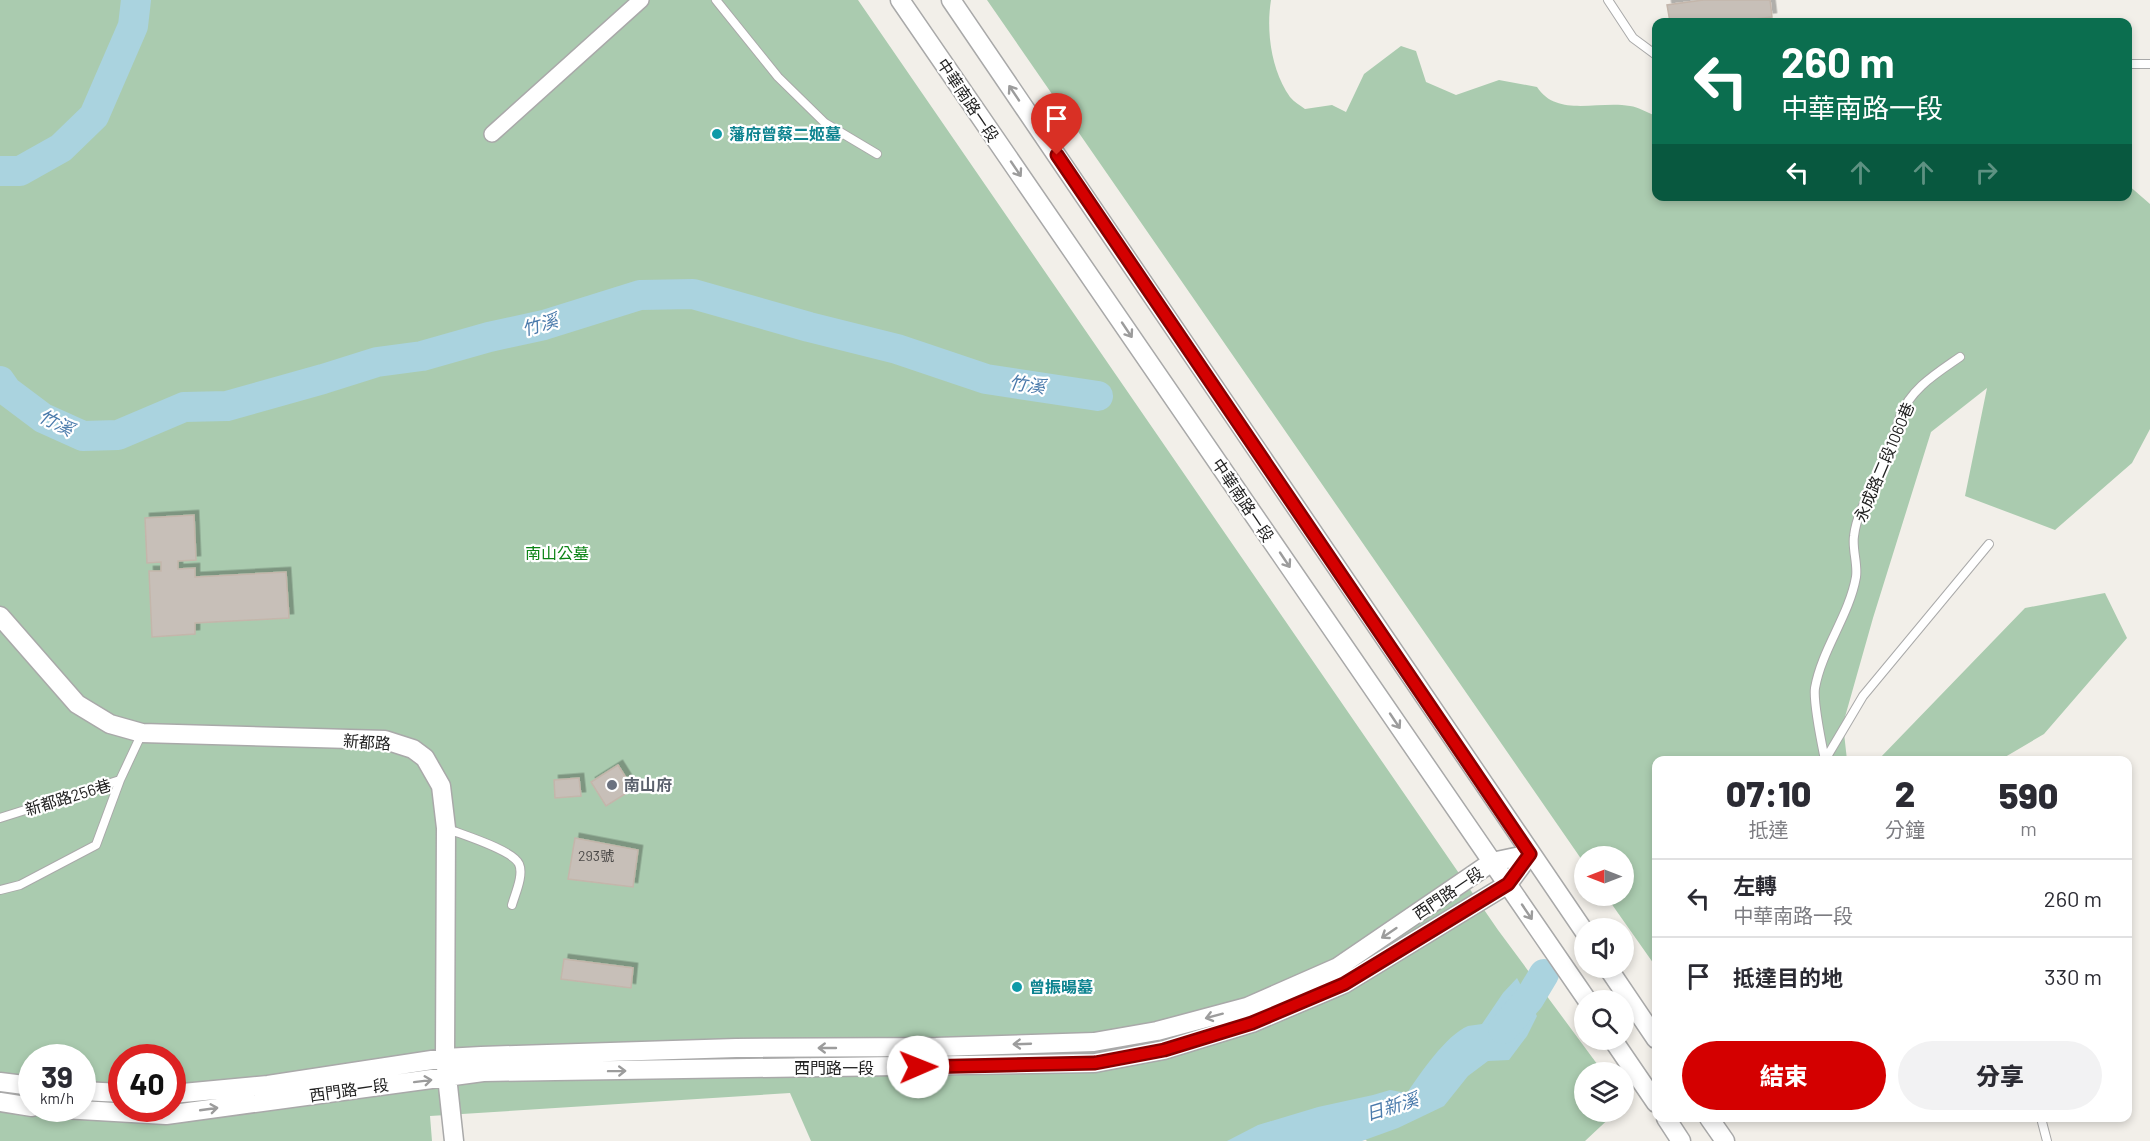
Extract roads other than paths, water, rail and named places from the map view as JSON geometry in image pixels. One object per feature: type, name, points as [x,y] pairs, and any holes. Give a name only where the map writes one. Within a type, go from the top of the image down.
[{"type":"street","points":[[492,134],[641,0]]},
{"type":"street","name":"中華南路一段","points":[[900,0],[1580,990]]},
{"type":"street","points":[[951,0],[1574,918]]},
{"type":"street","name":"新都路","points":[[0,616],[77,704],[110,724],[142,733],[385,740],[414,748],[425,758],[441,786],[446,828],[446,1058],[454,1141]]},
{"type":"street","name":"西門路一段","points":[[186,1093],[268,1085],[446,1058],[564,1052],[936,1047],[1083,1042],[1157,1032],[1247,1007],[1338,967],[1492,862],[1530,854]]},
{"type":"street","name":"西門路一段","points":[[96,1111],[166,1115],[483,1072],[1095,1063],[1164,1050],[1252,1023],[1344,984],[1508,884],[1530,854]]},
{"type":"street","points":[[1615,978],[1652,1033]]},
{"type":"street","points":[[1620,1050],[1652,1097]]},
{"type":"street","points":[[0,1082],[18,1084]]},
{"type":"street","points":[[0,1102],[18,1105]]},
{"type":"street","points":[[1668,1122],[1681,1141]]},
{"type":"street","points":[[1712,1122],[1725,1141]]},
{"type":"lane","points":[[716,0],[778,77],[825,123],[876,154]]},
{"type":"lane","points":[[1608,0],[1633,38],[1652,52]]},
{"type":"lane","points":[[2132,64],[2150,63]]},
{"type":"lane","name":"永成路二段1060巷","points":[[1824,756],[1815,690],[1856,576],[1854,536],[1865,500],[1886,463],[1901,414],[1913,395],[1930,378],[1960,357]]},
{"type":"lane","points":[[1827,756],[1863,696],[1989,544]]},
{"type":"lane","name":"新都路256巷","points":[[0,818],[120,780],[142,733]]},
{"type":"lane","points":[[0,890],[20,885],[96,845],[120,780]]},
{"type":"lane","points":[[446,828],[510,854],[519,864],[520,875],[512,905]]},
{"type":"lane","points":[[2043,1122],[2047,1141]]},
{"type":"water","points":[[1517,978],[1537,1016],[1527,1036],[1509,1060],[1488,1061],[1468,1076],[1444,1106],[1398,1128],[1362,1141],[1227,1141],[1258,1125],[1318,1107],[1390,1090],[1407,1093],[1442,1046],[1468,1026],[1482,1024],[1503,993]]},
{"type":"waterway","name":"竹溪","points":[[0,171],[20,171],[61,148],[94,116],[133,26],[136,0]]},
{"type":"waterway","name":"竹溪","points":[[0,381],[7,391],[43,418],[83,436],[118,435],[184,407],[227,406],[377,362],[422,356],[489,337],[544,325],[640,295],[693,294],[897,349],[986,379],[1098,396]]},
{"type":"waterway","name":"日新溪","points":[[1503,1029],[1529,999],[1544,974]]},
{"type":"place","name":"藩府曾蔡二姬墓","points":[[717,134]]},
{"type":"place","name":"南山府","points":[[612,785]]},
{"type":"place","name":"曾振暘墓","points":[[1017,987]]},
{"type":"park label","name":"南山公墓","points":[[557,553]]}]
